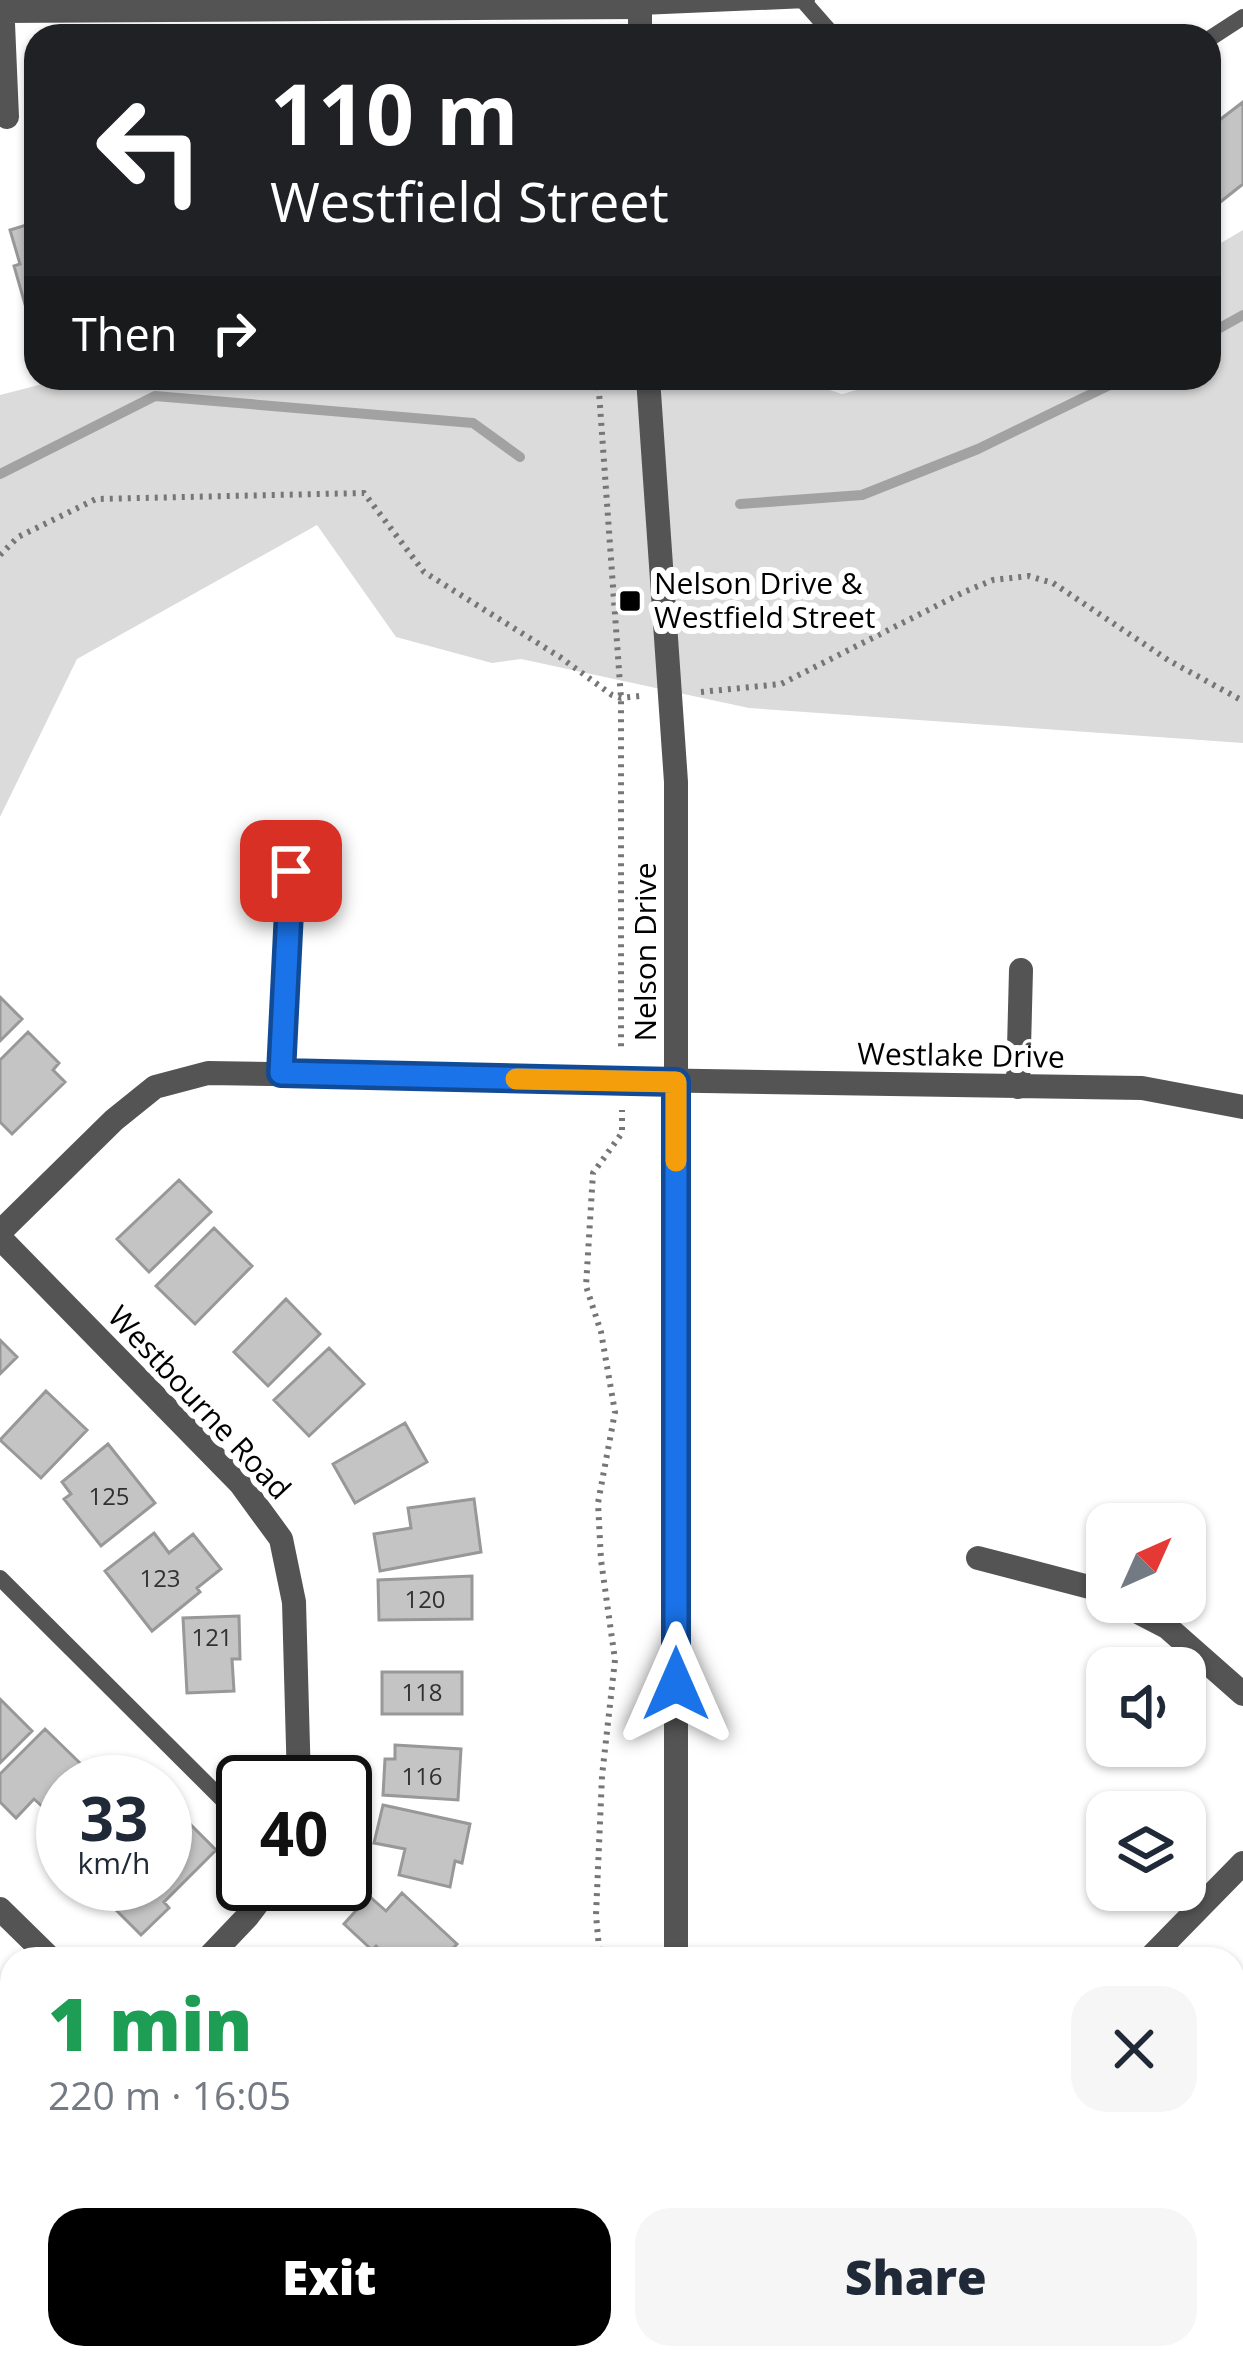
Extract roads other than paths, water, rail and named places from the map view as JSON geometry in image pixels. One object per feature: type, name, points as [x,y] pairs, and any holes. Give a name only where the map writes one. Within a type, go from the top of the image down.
[{"type":"street","points":[[7,117],[2,6],[640,4]]},
{"type":"street","name":"Nelson Drive","points":[[649,390],[673,692],[676,1947]]},
{"type":"street","points":[[281,1073],[291,871]]},
{"type":"street","points":[[1018,1087],[1021,970]]},
{"type":"street","name":"Westlake Drive","points":[[0,1235],[114,1120],[154,1088],[208,1073],[1142,1088],[1243,1107]]},
{"type":"street","name":"Westbourne Road","points":[[0,1235],[240,1483],[281,1539],[294,1602],[298,1755]]},
{"type":"street","points":[[978,1558],[1086,1586]]},
{"type":"street","points":[[1159,1623],[1243,1694]]},
{"type":"street","points":[[1161,1947],[1243,1863]]},
{"type":"street","points":[[0,1909],[39,1947]]},
{"type":"street","points":[[219,1947],[252,1911]]},
{"type":"lane","points":[[640,4],[806,1]]},
{"type":"lane","points":[[0,1578],[216,1793]]},
{"type":"waterway","points":[[1221,327],[1243,315]]},
{"type":"waterway","points":[[740,504],[862,495],[978,449],[1099,390]]},
{"type":"waterway","points":[[0,474],[155,396],[473,423],[520,457]]},
{"type":"place","name":"Nelson Drive & Westfield Street","points":[[630,601]]}]
